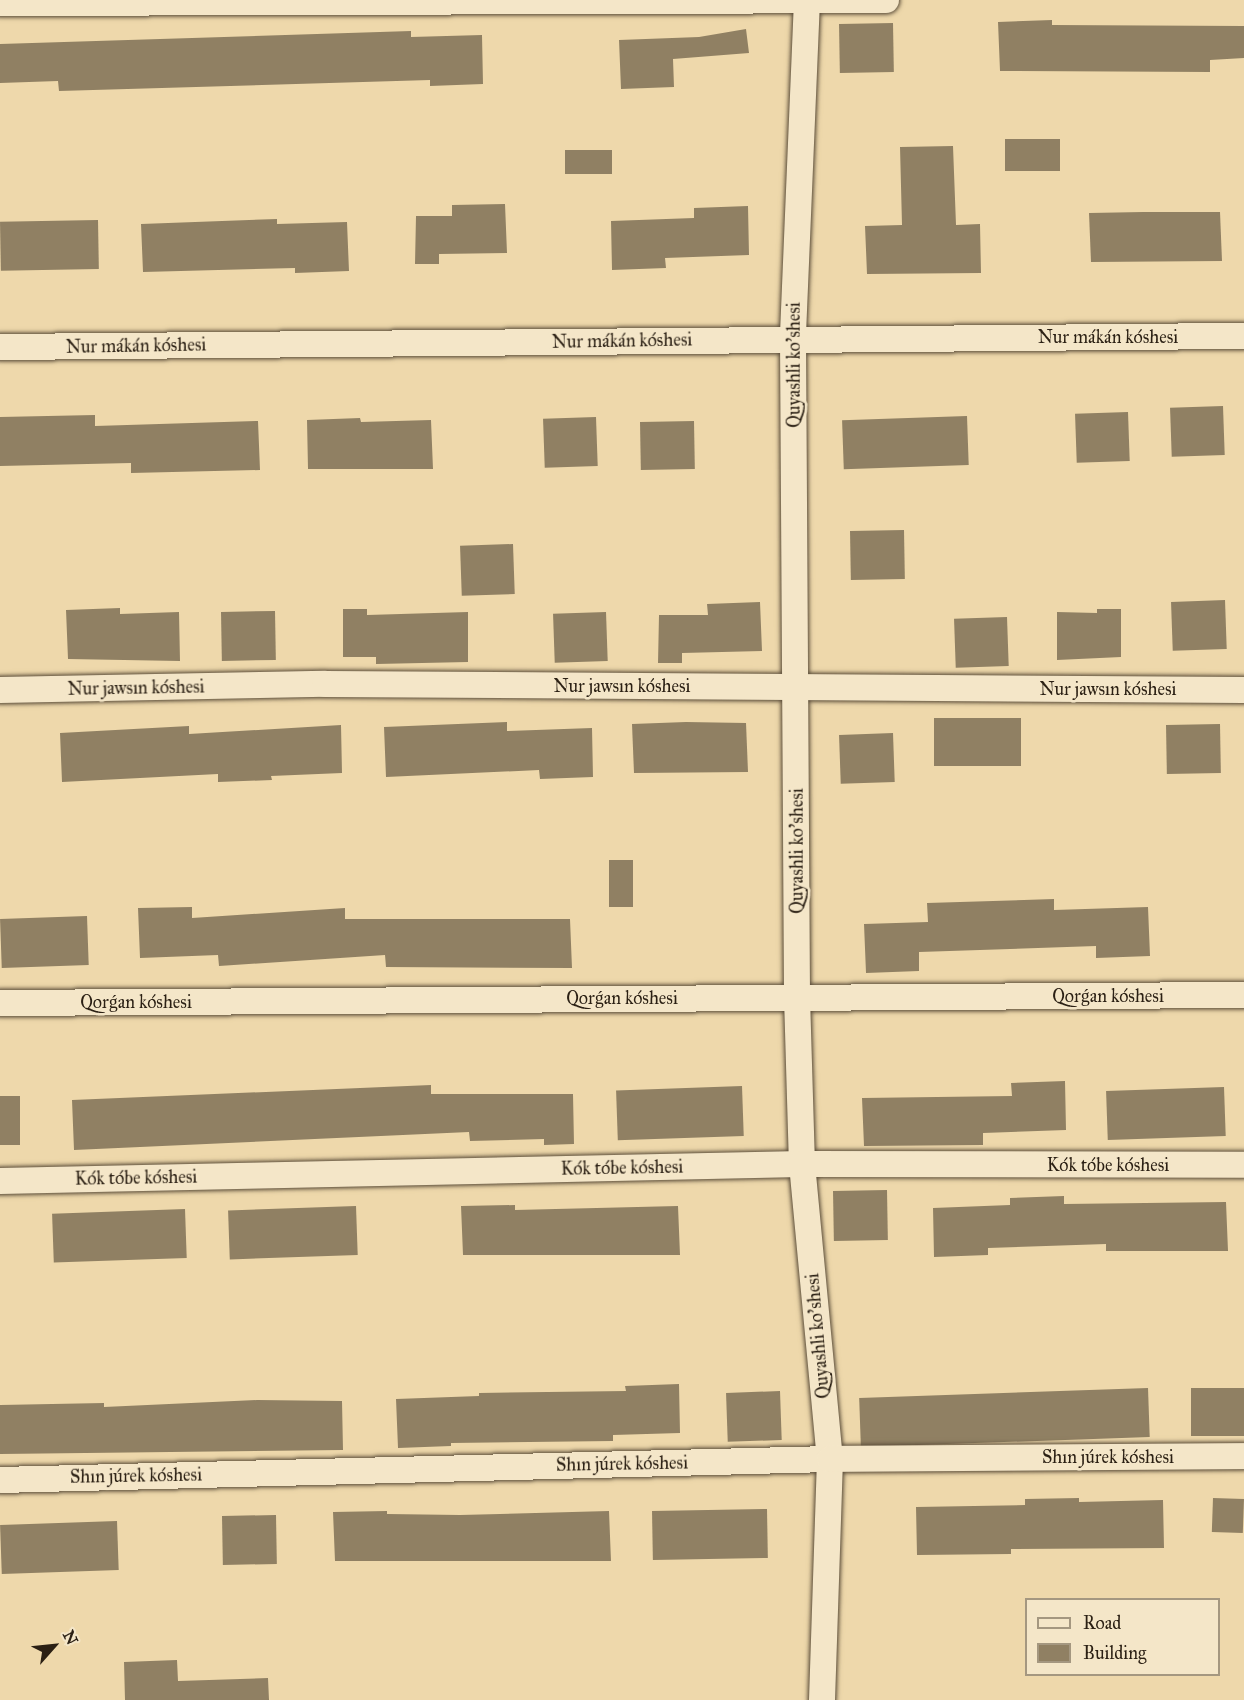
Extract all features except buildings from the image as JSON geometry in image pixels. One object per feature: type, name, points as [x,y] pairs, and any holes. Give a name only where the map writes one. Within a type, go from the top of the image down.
[{"type":"street","points":[[0,3],[886,0]]},
{"type":"street","name":"Quyashli ko'shesi","points":[[807,1],[793,339],[797,687],[797,997],[802,1164],[830,1459],[822,1700]]},
{"type":"street","name":"Nur mákán kóshesi","points":[[0,347],[1244,336]]},
{"type":"street","name":"Nur jawsın kóshesi","points":[[0,690],[325,684],[1244,690]]},
{"type":"street","name":"Qorǵan kóshesi","points":[[0,1003],[1244,995]]},
{"type":"street","name":"Kók tóbe kóshesi","points":[[0,1181],[802,1164],[1244,1165]]},
{"type":"street","name":"Shın júrek kóshesi","points":[[0,1480],[830,1459],[1244,1456]]}]
